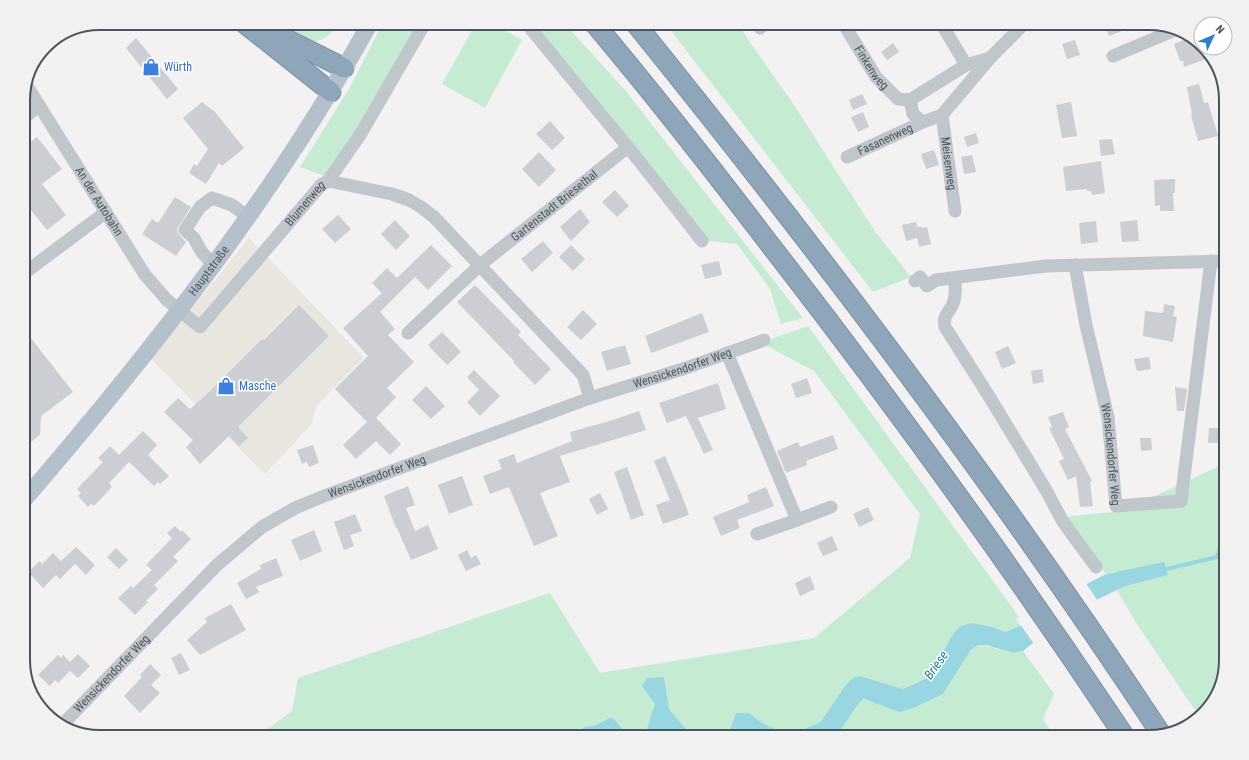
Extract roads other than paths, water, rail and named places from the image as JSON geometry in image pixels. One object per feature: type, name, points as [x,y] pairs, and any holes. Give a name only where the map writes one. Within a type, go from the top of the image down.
[{"type":"highway","points":[[253,30],[331,92]]},
{"type":"highway","points":[[272,30],[282,37],[344,68]]},
{"type":"highway","points":[[600,30],[711,168],[809,294],[894,408],[1035,605],[1120,730]]},
{"type":"highway","points":[[641,30],[717,124],[934,408],[1084,620],[1158,729]]},
{"type":"main road","name":"Hauptstraße","points":[[30,493],[98,414],[179,310],[248,217],[331,92],[366,30]]},
{"type":"street","points":[[328,181],[360,135],[421,30]]},
{"type":"street","points":[[532,30],[628,147],[702,241]]},
{"type":"street","name":"Finkenweg","points":[[847,30],[876,77],[898,99],[910,100]]},
{"type":"street","points":[[945,30],[966,65]]},
{"type":"street","name":"Fasanenweg","points":[[847,157],[923,122],[942,115],[990,58],[1018,30]]},
{"type":"street","points":[[1113,56],[1169,33]]},
{"type":"street","name":"Fasanenweg","points":[[923,122],[913,114],[910,100],[966,65],[990,58]]},
{"type":"street","name":"An der Autobahn","points":[[30,92],[145,275],[179,310]]},
{"type":"street","points":[[30,112],[38,105]]},
{"type":"street","name":"Meisenweg","points":[[942,115],[955,212]]},
{"type":"street","name":"Gartenstadt Briesethal","points":[[480,265],[628,147]]},
{"type":"street","name":"Blumenweg","points":[[179,310],[200,328],[321,185],[328,181],[357,186],[392,194],[409,200],[434,217],[583,376],[590,398]]},
{"type":"street","points":[[213,265],[201,251],[194,238],[185,230],[200,207],[212,198],[228,204],[248,217]]},
{"type":"street","points":[[30,269],[106,212]]},
{"type":"street","name":"Wensickendorfer Weg","points":[[1075,265],[1086,325],[1108,417],[1116,506],[1181,502],[1211,261]]},
{"type":"street","points":[[915,280],[920,277],[927,286],[936,280],[1046,266],[1219,261]]},
{"type":"street","points":[[408,333],[480,265]]},
{"type":"street","points":[[955,278],[954,300],[952,307],[946,314],[944,321],[945,327],[1046,490],[1063,522],[1096,567]]},
{"type":"street","name":"Wensickendorfer Weg","points":[[66,721],[217,565],[262,527],[295,508],[590,398],[686,368],[764,340]]},
{"type":"street","points":[[727,353],[797,520]]},
{"type":"street","points":[[757,534],[831,507]]},
{"type":"water","points":[[1164,562],[1168,575],[1125,586],[1090,603],[1023,651],[1014,653],[986,645],[978,645],[971,650],[943,694],[913,708],[899,712],[864,699],[859,703],[841,730],[802,730],[817,724],[822,720],[845,686],[853,678],[860,676],[903,689],[925,679],[930,675],[953,634],[961,626],[972,623],[992,627],[1006,632],[1027,623],[1081,587],[1106,574]]},
{"type":"water","points":[[664,677],[669,709],[687,730],[646,730],[655,704],[642,686],[647,678]]},
{"type":"water","points":[[736,713],[749,713],[761,722],[776,730],[730,730]]},
{"type":"water","points":[[609,718],[613,718],[624,730],[580,730],[585,727],[596,725]]},
{"type":"waterway","name":"Briese","points":[[1162,570],[1217,557],[1219,551]]},
{"type":"place","name":"Würth","points":[[151,67]]},
{"type":"place","name":"Masche","points":[[226,386]]}]
